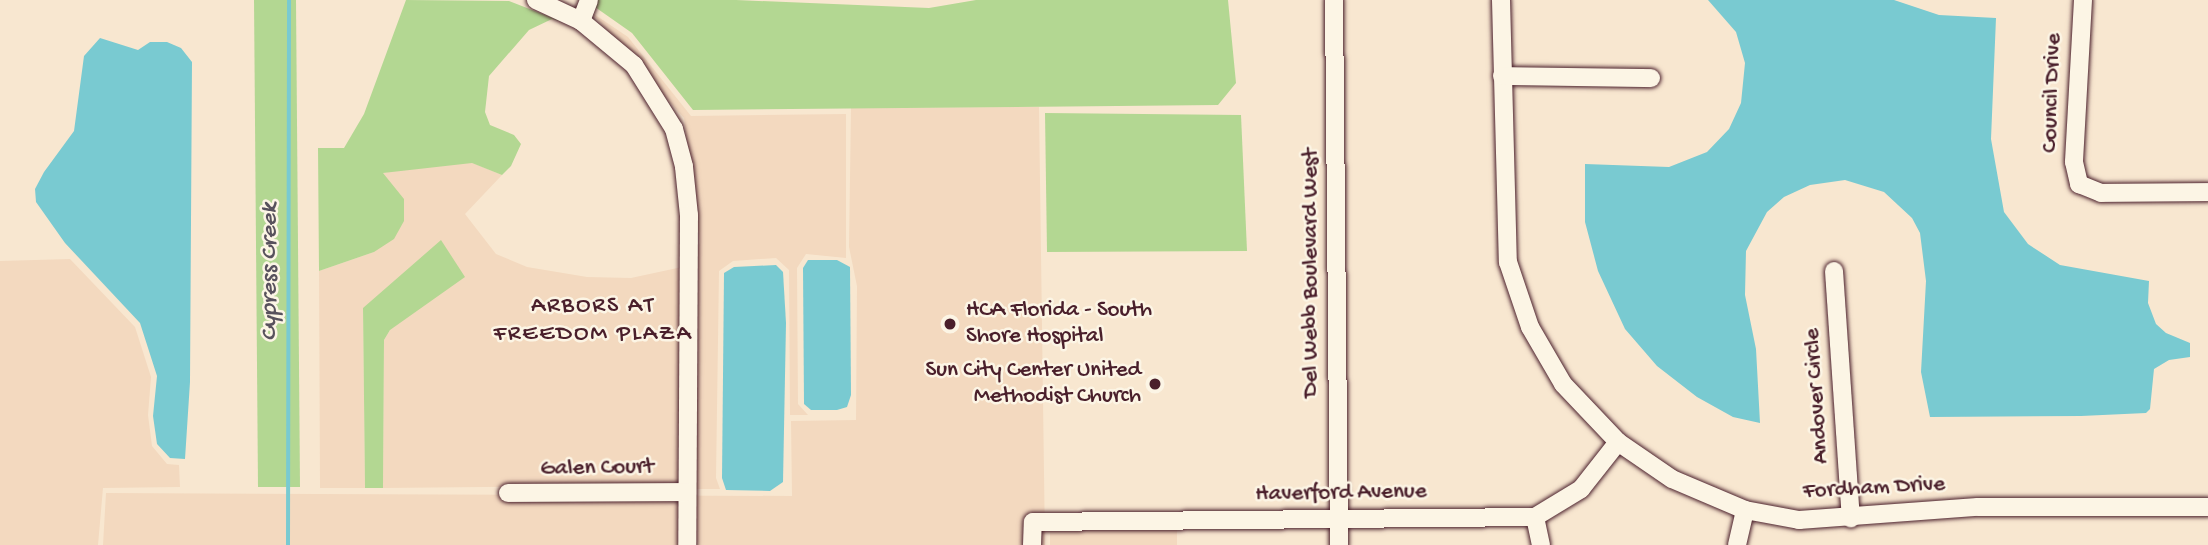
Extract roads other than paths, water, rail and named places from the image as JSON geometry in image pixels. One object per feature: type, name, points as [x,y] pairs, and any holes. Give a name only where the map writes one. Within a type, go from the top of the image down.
[{"type":"street","points":[[536,0],[573,11],[634,65],[674,130],[684,167],[689,215],[687,545]]},
{"type":"street","points":[[573,11],[589,0]]},
{"type":"street","name":"Del Webb Boulevard West","points":[[1335,0],[1339,545]]},
{"type":"street","name":"Fordham Drive","points":[[1501,0],[1508,262],[1530,327],[1563,384],[1618,442],[1672,479],[1745,510],[1799,520],[1978,507],[2208,507]]},
{"type":"street","name":"Council Drive","points":[[2083,0],[2074,162],[2079,184],[2101,193],[2208,192]]},
{"type":"street","points":[[1502,76],[1651,78]]},
{"type":"street","name":"Andover Circle","points":[[1834,271],[1851,518]]},
{"type":"street","points":[[1541,545],[1535,517],[1581,489],[1618,442]]},
{"type":"street","name":"Galen Court","points":[[508,493],[686,492]]},
{"type":"street","points":[[1737,545],[1745,510]]},
{"type":"street","name":"Haverford Avenue","points":[[1032,545],[1033,522],[1535,517]]},
{"type":"water","points":[[1708,0],[1894,0],[1939,15],[1996,18],[1991,139],[2004,212],[2028,244],[2060,265],[2149,281],[2148,303],[2156,324],[2166,333],[2190,343],[2190,357],[2169,360],[2154,369],[2150,409],[2146,413],[2081,416],[1930,417],[1921,372],[1926,281],[1920,233],[1912,218],[1884,192],[1845,180],[1810,185],[1784,197],[1767,212],[1746,251],[1745,295],[1756,349],[1760,423],[1733,417],[1697,397],[1657,366],[1625,329],[1598,271],[1585,222],[1585,164],[1669,167],[1707,152],[1729,129],[1741,103],[1745,63],[1736,32]]},
{"type":"water","points":[[100,38],[138,50],[150,42],[167,42],[181,48],[192,62],[190,382],[185,459],[170,458],[157,444],[153,416],[157,376],[140,323],[65,243],[36,202],[35,189],[44,172],[74,131],[84,56]]},
{"type":"water","points":[[808,260],[837,260],[850,267],[851,395],[847,407],[837,410],[811,410],[804,404],[803,268]]},
{"type":"water","points":[[776,265],[783,272],[786,323],[783,482],[770,491],[726,490],[722,478],[724,273],[734,267]]},
{"type":"waterway","name":"Cypress Creek","points":[[288,545],[289,0]]},
{"type":"place","name":"HCA Florida - South Shore Hospital","points":[[950,324]]},
{"type":"place","name":"Sun City Center United Methodist Church","points":[[1155,384]]},
{"type":"district","name":"ARBORS AT FREEDOM PLAZA","points":[[593,321]]}]
